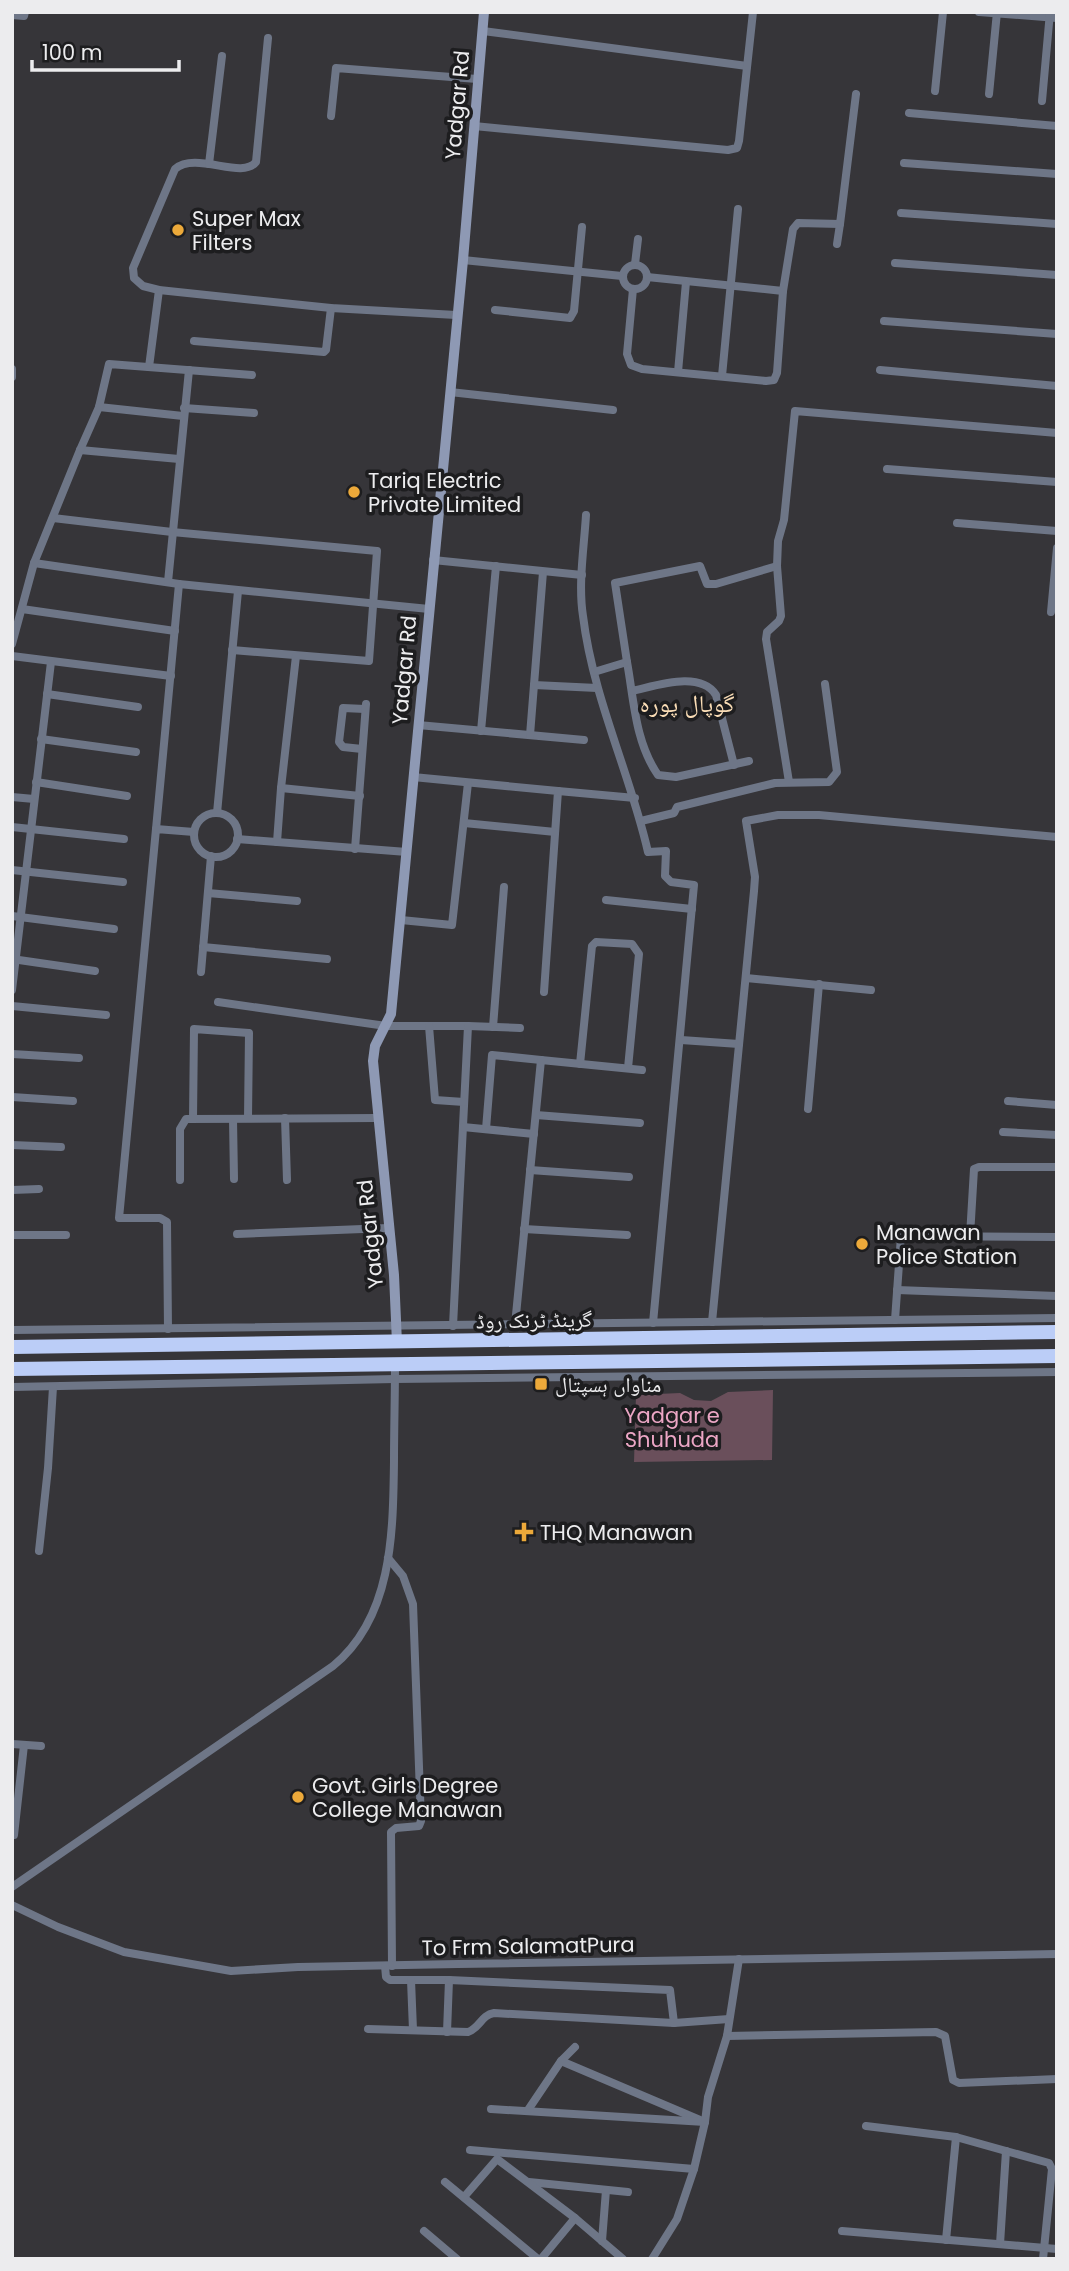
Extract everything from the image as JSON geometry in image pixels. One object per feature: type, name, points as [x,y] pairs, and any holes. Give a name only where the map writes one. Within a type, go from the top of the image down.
[{"type":"highway","name":"گرینڈ ٹرنک روڈ","points":[[12,1347],[1057,1332]]},
{"type":"highway","points":[[704,1338],[705,1360]]},
{"type":"highway","name":"گرینڈ ٹرنک روڈ","points":[[12,1368],[395,1364],[496,1371],[705,1360],[1057,1356]]},
{"type":"street","points":[[12,15],[24,16],[24,12]]},
{"type":"street","name":"Yadgar Rd","points":[[397,1343],[394,1275],[373,1061],[375,1046],[391,1013],[401,920],[484,12]]},
{"type":"street","points":[[474,127],[728,150],[737,148],[753,12]]},
{"type":"street","points":[[936,91],[943,12]]},
{"type":"street","points":[[979,12],[1052,16],[1042,101]]},
{"type":"street","points":[[989,94],[997,13]]},
{"type":"street","points":[[483,31],[747,65]]},
{"type":"street","points":[[268,38],[256,162],[247,168],[188,162],[175,169],[133,268],[134,278],[143,286],[159,290],[331,308],[456,315]]},
{"type":"street","points":[[209,164],[222,56]]},
{"type":"street","points":[[331,116],[337,68],[477,79]]},
{"type":"street","points":[[837,244],[856,94]]},
{"type":"street","points":[[909,113],[1057,126]]},
{"type":"street","points":[[904,163],[1057,174]]},
{"type":"street","points":[[722,376],[738,209]]},
{"type":"street","points":[[901,214],[1057,224]]},
{"type":"street","points":[[634,289],[628,360],[636,368],[771,381],[776,377],[783,291],[793,229],[798,223],[839,224]]},
{"type":"street","points":[[495,310],[570,318],[574,311],[582,227]]},
{"type":"street","points":[[635,264],[638,239]]},
{"type":"street","points":[[463,260],[622,276]]},
{"type":"street","points":[[895,263],[1057,275]]},
{"type":"street","points":[[635,264],[644,268],[647,277],[645,285],[634,289],[627,286],[622,276],[626,268],[635,264]]},
{"type":"street","points":[[647,277],[783,291]]},
{"type":"street","points":[[678,372],[686,282]]},
{"type":"street","points":[[149,368],[159,290]]},
{"type":"street","points":[[194,341],[324,352],[331,308]]},
{"type":"street","points":[[884,321],[1057,334]]},
{"type":"street","points":[[12,644],[34,564],[99,407],[109,364],[252,375]]},
{"type":"street","points":[[12,369],[12,377]]},
{"type":"street","points":[[168,582],[189,370]]},
{"type":"street","points":[[880,370],[1057,386]]},
{"type":"street","points":[[450,393],[613,410]]},
{"type":"street","points":[[99,407],[254,413]]},
{"type":"street","points":[[789,782],[766,632],[781,616],[777,566],[795,411],[1057,433]]},
{"type":"street","points":[[80,450],[179,459]]},
{"type":"street","points":[[887,469],[1057,482]]},
{"type":"street","points":[[586,515],[582,613],[597,688],[635,798],[648,852],[666,851],[666,876],[671,882],[695,885],[653,1323]]},
{"type":"street","points":[[52,518],[377,551],[369,661],[232,650]]},
{"type":"street","points":[[957,523],[1057,531]]},
{"type":"street","points":[[1052,611],[1057,548]]},
{"type":"street","points":[[433,560],[582,575]]},
{"type":"street","points":[[34,564],[238,591],[429,609]]},
{"type":"street","points":[[481,731],[496,566]]},
{"type":"street","points":[[749,761],[676,777],[657,775],[647,760],[640,740],[615,583],[700,566],[707,584],[716,584],[777,566]]},
{"type":"street","points":[[530,735],[543,572]]},
{"type":"street","points":[[168,1329],[167,1222],[160,1218],[118,1218],[179,584]]},
{"type":"street","points":[[217,813],[238,591]]},
{"type":"street","points":[[22,609],[175,631]]},
{"type":"street","points":[[12,656],[171,676]]},
{"type":"street","points":[[277,842],[296,656]]},
{"type":"street","points":[[12,990],[16,917],[26,872],[51,662]]},
{"type":"street","points":[[594,672],[627,662]]},
{"type":"street","points":[[632,691],[679,682],[703,684],[712,688],[734,765]]},
{"type":"street","points":[[641,821],[674,813],[677,807],[775,783],[829,782],[837,772],[825,684]]},
{"type":"street","points":[[534,685],[597,688]]},
{"type":"street","points":[[47,694],[138,707]]},
{"type":"street","points":[[355,849],[360,796],[365,706],[343,708],[339,742],[343,747],[362,749]]},
{"type":"street","points":[[418,725],[584,740]]},
{"type":"street","points":[[41,739],[136,752]]},
{"type":"street","points":[[413,778],[635,798]]},
{"type":"street","points":[[36,782],[127,796]]},
{"type":"street","points":[[401,920],[452,925],[468,783]]},
{"type":"street","points":[[281,788],[360,796]]},
{"type":"street","points":[[544,992],[558,791]]},
{"type":"street","points":[[12,797],[34,799]]},
{"type":"street","points":[[217,813],[235,824],[237,839],[225,855],[211,856],[196,845],[194,832],[204,816],[217,813]]},
{"type":"street","points":[[712,1322],[755,877],[746,821],[778,815],[819,815],[1057,837]]},
{"type":"street","points":[[464,823],[555,832]]},
{"type":"street","points":[[12,827],[124,839]]},
{"type":"street","points":[[156,829],[194,832]]},
{"type":"street","points":[[237,839],[407,852]]},
{"type":"street","points":[[201,972],[211,856]]},
{"type":"street","points":[[12,870],[123,883]]},
{"type":"street","points":[[493,1027],[504,887]]},
{"type":"street","points":[[208,893],[298,901]]},
{"type":"street","points":[[606,900],[692,909]]},
{"type":"street","points":[[16,917],[114,929]]},
{"type":"street","points":[[580,1064],[592,946],[596,942],[632,944],[639,954],[628,1068]]},
{"type":"street","points":[[203,947],[327,960]]},
{"type":"street","points":[[14,960],[95,971]]},
{"type":"street","points":[[746,978],[871,990]]},
{"type":"street","points":[[808,1109],[819,984]]},
{"type":"street","points":[[218,1002],[386,1026],[520,1028]]},
{"type":"street","points":[[12,1006],[106,1016]]},
{"type":"street","points":[[429,1026],[435,1100],[464,1102]]},
{"type":"street","points":[[453,1326],[468,1026]]},
{"type":"street","points":[[193,1119],[194,1029],[249,1033],[248,1118]]},
{"type":"street","points":[[681,1040],[739,1044]]},
{"type":"street","points":[[12,1054],[79,1058]]},
{"type":"street","points":[[486,1129],[492,1055],[642,1070]]},
{"type":"street","points":[[515,1325],[541,1060]]},
{"type":"street","points":[[12,1097],[73,1101]]},
{"type":"street","points":[[1008,1101],[1057,1105]]},
{"type":"street","points":[[536,1115],[640,1122]]},
{"type":"street","points":[[285,1118],[287,1180]]},
{"type":"street","points":[[180,1180],[180,1129],[186,1119],[377,1118]]},
{"type":"street","points":[[233,1119],[234,1179]]},
{"type":"street","points":[[463,1127],[534,1134]]},
{"type":"street","points":[[1003,1132],[1057,1135]]},
{"type":"street","points":[[12,1145],[61,1147]]},
{"type":"street","points":[[970,1236],[974,1169],[1057,1167]]},
{"type":"street","points":[[530,1171],[629,1177]]},
{"type":"street","points":[[12,1189],[39,1189]]},
{"type":"street","points":[[237,1234],[388,1228]]},
{"type":"street","points":[[524,1229],[626,1235]]},
{"type":"street","points":[[12,1235],[66,1235]]},
{"type":"street","points":[[895,1320],[901,1236],[1057,1237]]},
{"type":"street","points":[[897,1290],[1057,1296]]},
{"type":"street","points":[[12,1330],[1057,1318]]},
{"type":"street","points":[[865,1358],[865,1375]]},
{"type":"street","points":[[13,1886],[346,1656],[364,1629],[379,1597],[388,1558],[393,1509],[395,1364]]},
{"type":"street","points":[[12,1387],[395,1379],[496,1371],[865,1375],[1057,1372]]},
{"type":"street","points":[[39,1551],[53,1387]]},
{"type":"street","points":[[388,1558],[403,1576],[413,1604],[421,1821],[415,1828],[396,1828],[391,1832],[387,1979],[670,1990],[674,2023]]},
{"type":"street","points":[[12,1744],[41,1746]]},
{"type":"street","points":[[14,1835],[15,1794],[24,1745]]},
{"type":"street","name":"To Frm SalamatPura","points":[[12,1905],[58,1927],[124,1952],[231,1971],[298,1967],[1057,1954]]},
{"type":"street","points":[[652,2259],[677,2219],[694,2169],[708,2097],[727,2036],[739,1959]]},
{"type":"street","points":[[411,1980],[413,2030]]},
{"type":"street","points":[[447,2032],[449,1980]]},
{"type":"street","points":[[368,2029],[474,2031],[484,2016],[494,2012],[674,2023],[729,2019]]},
{"type":"street","points":[[727,2036],[936,2032],[945,2036],[950,2072],[953,2080],[959,2083],[1057,2079]]},
{"type":"street","points":[[528,2110],[561,2061],[575,2047]]},
{"type":"street","points":[[561,2061],[705,2122]]},
{"type":"street","points":[[491,2109],[705,2122]]},
{"type":"street","points":[[866,2126],[956,2137],[1049,2163],[1054,2185],[1043,2259]]},
{"type":"street","points":[[946,2239],[956,2137]]},
{"type":"street","points":[[470,2150],[694,2169]]},
{"type":"street","points":[[1000,2244],[1006,2151]]},
{"type":"street","points":[[464,2197],[497,2159],[575,2218],[623,2259]]},
{"type":"street","points":[[526,2181],[628,2192]]},
{"type":"street","points":[[445,2182],[540,2259],[575,2218]]},
{"type":"street","points":[[602,2241],[606,2190]]},
{"type":"street","points":[[424,2231],[457,2259]]},
{"type":"street","points":[[842,2231],[1057,2249]]},
{"type":"green space","name":"Yadgar e Shuhuda","points":[[773,1390],[772,1460],[634,1462],[636,1395],[680,1393],[694,1400],[711,1401],[728,1392]]},
{"type":"place","name":"Super Max Filters","points":[[178,230]]},
{"type":"place","name":"Tariq Electric Private Limited","points":[[354,492]]},
{"type":"place","name":"Manawan Police Station","points":[[862,1244]]},
{"type":"place","name":"مناواں ہسپتال","points":[[541,1384]]},
{"type":"place","name":"THQ Manawan","points":[[524,1532]]},
{"type":"place","name":"Govt. Girls Degree College Manawan","points":[[298,1797]]},
{"type":"district","name":"گوپال پورہ","points":[[687,703]]}]
